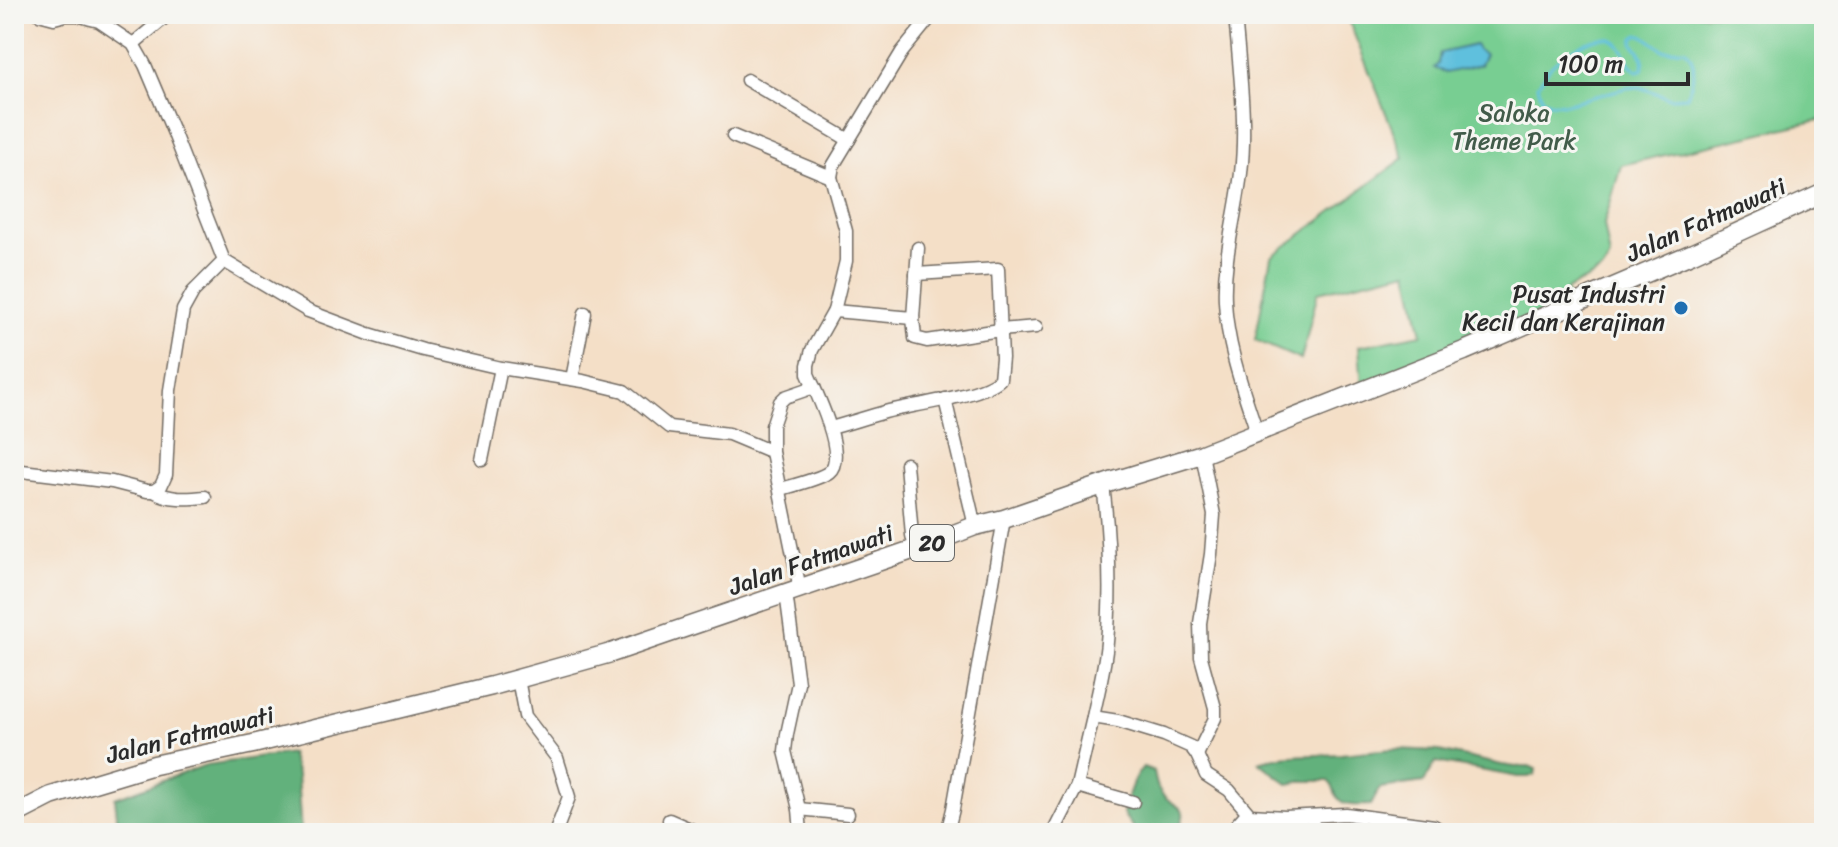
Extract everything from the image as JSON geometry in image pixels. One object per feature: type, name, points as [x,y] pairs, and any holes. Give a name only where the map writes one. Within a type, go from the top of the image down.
[{"type":"highway","name":"Jalan Fatmawati","points":[[14,815],[51,796],[154,765],[253,744],[611,653],[975,526],[1202,454],[1455,355],[1824,193]]},
{"type":"street","points":[[39,14],[54,18],[66,14],[78,15],[99,21],[133,44],[173,131],[224,261],[308,311],[369,334],[501,368],[624,391],[669,427],[729,434],[772,452]]},
{"type":"street","points":[[133,44],[169,14]]},
{"type":"street","points":[[781,489],[828,473],[835,461],[831,428],[808,374],[810,357],[834,311],[846,261],[846,231],[831,177],[833,166],[902,52],[933,14]]},
{"type":"street","points":[[1235,14],[1243,137],[1225,300],[1231,349],[1257,432]]},
{"type":"street","points":[[747,80],[849,140]]},
{"type":"street","points":[[733,136],[831,177]]},
{"type":"street","points":[[918,248],[913,318],[915,338],[923,341],[1036,327]]},
{"type":"street","points":[[154,491],[161,486],[166,475],[170,390],[183,310],[193,292],[224,261]]},
{"type":"street","points":[[831,428],[992,386],[1000,379],[998,269],[916,274]]},
{"type":"street","points":[[834,311],[913,318]]},
{"type":"street","points":[[572,379],[585,313]]},
{"type":"street","points":[[482,460],[501,368]]},
{"type":"street","points":[[801,833],[799,809],[785,751],[798,683],[793,591],[781,489],[772,452],[772,426],[780,402],[785,397],[814,387]]},
{"type":"street","points":[[945,399],[975,526]]},
{"type":"street","points":[[1197,755],[1215,718],[1201,657],[1200,623],[1214,515],[1202,454]]},
{"type":"street","points":[[906,464],[915,549]]},
{"type":"street","points":[[14,470],[112,482],[186,500],[205,497]]},
{"type":"street","points":[[1056,832],[1077,786],[1107,641],[1108,526],[1103,484]]},
{"type":"street","points":[[947,833],[1004,519]]},
{"type":"street","points":[[518,679],[525,716],[557,758],[569,797],[557,833]]},
{"type":"street","points":[[1093,717],[1164,735],[1191,747],[1206,775],[1229,790],[1247,813],[1285,817],[1346,814],[1434,826],[1445,833]]},
{"type":"street","points":[[1077,786],[1133,802]]},
{"type":"street","points":[[799,809],[848,814]]},
{"type":"street","points":[[1229,833],[1247,813]]},
{"type":"street","points":[[1312,833],[1313,816]]},
{"type":"street","points":[[669,820],[699,833]]},
{"type":"green space","name":"Saloka Theme Park","points":[[1346,14],[1824,14],[1824,119],[1621,165],[1604,224],[1610,258],[1602,271],[1566,290],[1569,301],[1362,389],[1359,346],[1422,334],[1408,271],[1318,292],[1301,360],[1255,340],[1271,257],[1404,158]]},
{"type":"green space","points":[[1397,749],[1439,751],[1536,769],[1535,775],[1518,777],[1436,762],[1424,782],[1380,788],[1371,805],[1349,805],[1341,801],[1328,781],[1288,784],[1259,762],[1289,756]]},
{"type":"green space","points":[[290,753],[297,775],[301,833],[117,833],[115,798],[206,765]]},
{"type":"green space","points":[[1143,767],[1154,771],[1160,791],[1183,812],[1174,833],[1137,833],[1123,814],[1133,783]]},
{"type":"water","points":[[1475,45],[1485,54],[1480,65],[1446,73],[1434,68],[1440,53]]},
{"type":"waterway","points":[[1638,34],[1663,50],[1685,49],[1689,54],[1694,72],[1687,97],[1670,98],[1639,87],[1565,104],[1542,99],[1538,85],[1551,66],[1573,49],[1600,38],[1615,41],[1633,68],[1642,70],[1643,59],[1633,43],[1638,34]]},
{"type":"place","name":"Pusat Industri Kecil dan Kerajinan","points":[[1681,308]]}]
